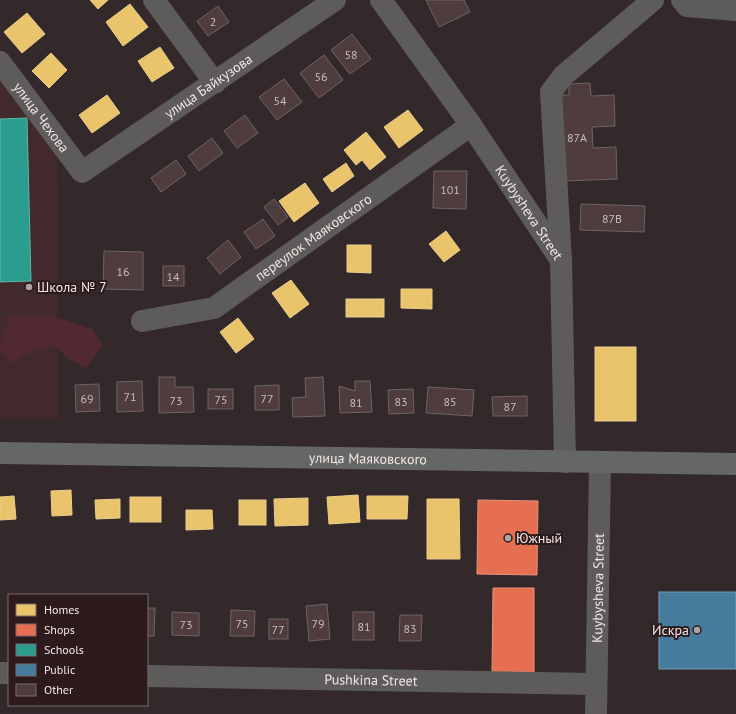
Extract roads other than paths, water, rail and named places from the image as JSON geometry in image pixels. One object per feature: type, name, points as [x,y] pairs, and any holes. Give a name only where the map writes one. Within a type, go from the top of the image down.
[{"type":"main road","name":"улица Маяковского","points":[[0,453],[736,464]]},
{"type":"street","points":[[154,0],[214,83]]},
{"type":"street","name":"улица Байкузова","points":[[82,172],[334,0]]},
{"type":"street","name":"Kuybysheva Street","points":[[381,0],[471,125],[561,260],[565,462]]},
{"type":"street","points":[[561,260],[551,92],[563,76],[653,0]]},
{"type":"street","points":[[682,0],[687,6],[736,10]]},
{"type":"street","name":"улица Чехова","points":[[0,62],[82,172]]},
{"type":"street","name":"переулок Маяковского","points":[[142,321],[214,308],[471,125]]},
{"type":"street","name":"Kuybysheva Street","points":[[596,714],[595,684],[600,462]]},
{"type":"street","name":"Pushkina Street","points":[[148,676],[595,684]]},
{"type":"place","name":"Школа № 7","points":[[29,287]]},
{"type":"place","name":"Южный","points":[[508,538]]},
{"type":"place","name":"Искра","points":[[697,630]]}]
